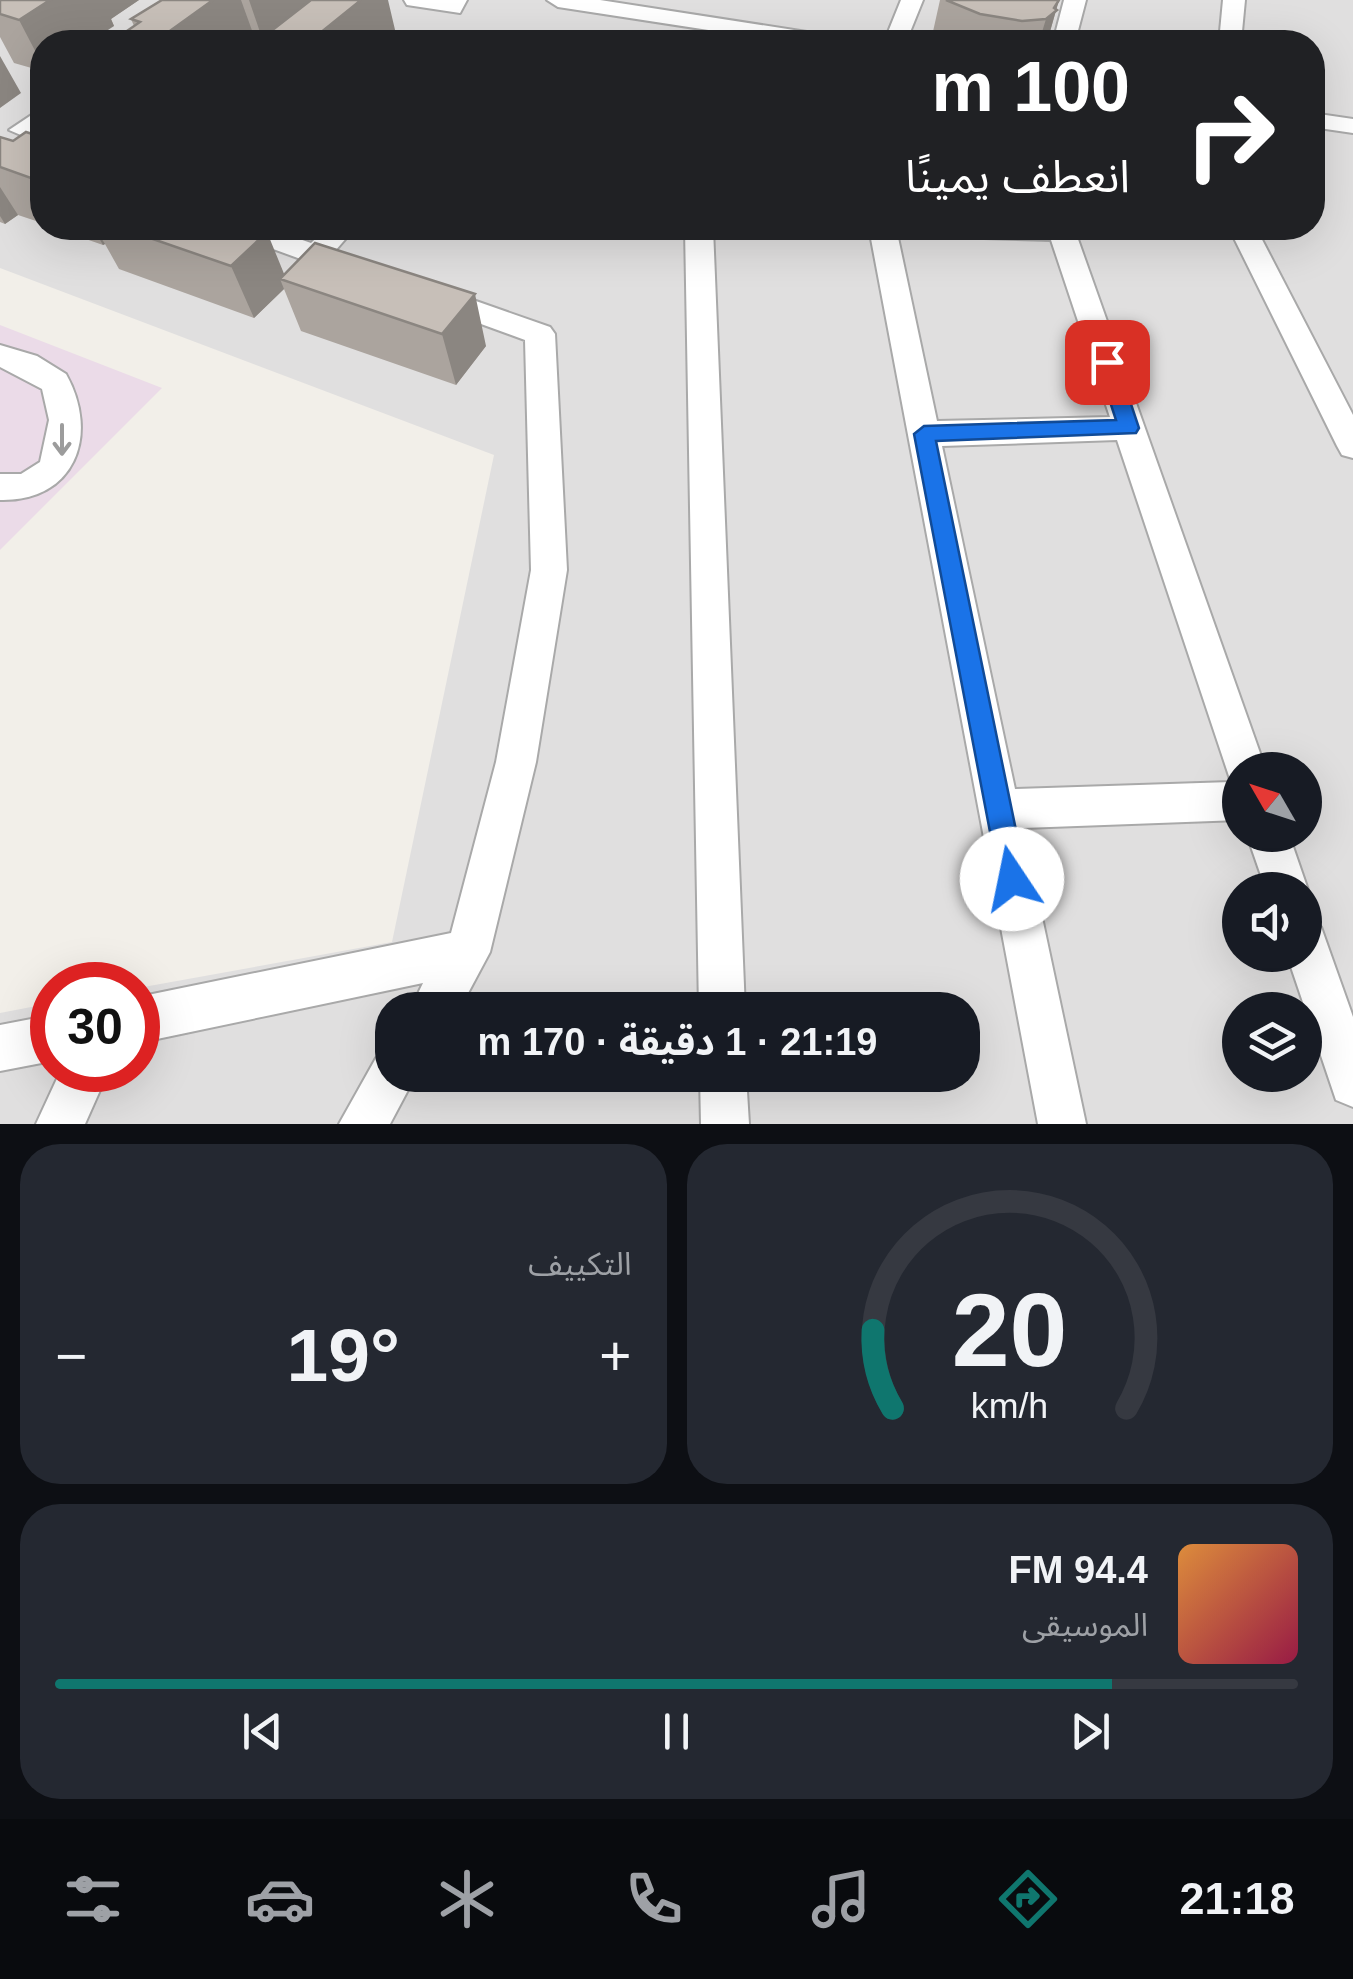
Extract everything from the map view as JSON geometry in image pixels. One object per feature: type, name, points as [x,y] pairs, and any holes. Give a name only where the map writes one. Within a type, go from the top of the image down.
[{"type":"street","points":[[415,0],[452,8],[456,0]]},
{"type":"street","points":[[558,0],[594,3],[686,30]]},
{"type":"street","points":[[725,26],[742,0]]},
{"type":"street","points":[[900,30],[912,0]]},
{"type":"street","points":[[1067,30],[1075,0]]},
{"type":"street","points":[[1231,30],[1234,0]]},
{"type":"street","points":[[704,30],[725,26],[750,30]]},
{"type":"street","points":[[1325,122],[1353,126]]},
{"type":"street","points":[[276,240],[368,273]]},
{"type":"street","points":[[316,254],[330,240]]},
{"type":"street","points":[[699,240],[721,992]]},
{"type":"street","points":[[884,240],[1062,1124]]},
{"type":"street","points":[[1065,240],[1240,752]]},
{"type":"street","points":[[1248,240],[1353,446]]},
{"type":"street","points":[[403,285],[540,334],[548,570],[516,762],[468,952],[444,992]]},
{"type":"street","points":[[0,356],[26,364],[55,382],[65,450],[55,469],[38,484],[0,486]]},
{"type":"street","points":[[924,434],[1129,428]]},
{"type":"street","points":[[998,809],[1222,801]]},
{"type":"street","points":[[160,1015],[468,952]]},
{"type":"street","points":[[1315,972],[1353,1083]]},
{"type":"street","points":[[0,1048],[30,1042]]},
{"type":"street","points":[[60,1124],[75,1092]]},
{"type":"street","points":[[363,1124],[383,1092]]},
{"type":"street","points":[[724,1092],[725,1124]]},
{"type":"shaded area","points":[[0,0],[1353,0],[1353,1124],[0,1124],[0,1013],[30,1007],[30,1092],[160,1092],[160,984],[392,942],[494,455],[0,268]]},
{"type":"shaded area","points":[[0,325],[162,388],[0,550]]},
{"type":"building","points":[[0,0],[50,0],[19,20],[0,14]]},
{"type":"building","points":[[162,0],[213,0],[171,30],[128,30],[140,22],[131,19]]},
{"type":"building","points":[[311,0],[361,0],[324,30],[272,30]]},
{"type":"building","points":[[946,0],[1059,0],[1054,8],[1057,10],[1046,19],[1022,21],[980,14]]},
{"type":"building","points":[[30,133],[30,178],[0,167],[0,137],[13,141]]},
{"type":"building","points":[[156,240],[259,240],[231,266]]},
{"type":"building","points":[[315,243],[475,294],[442,334],[280,279]]},
{"type":"route","points":[[1012,879],[924,434],[1129,428],[1107,362]]}]
